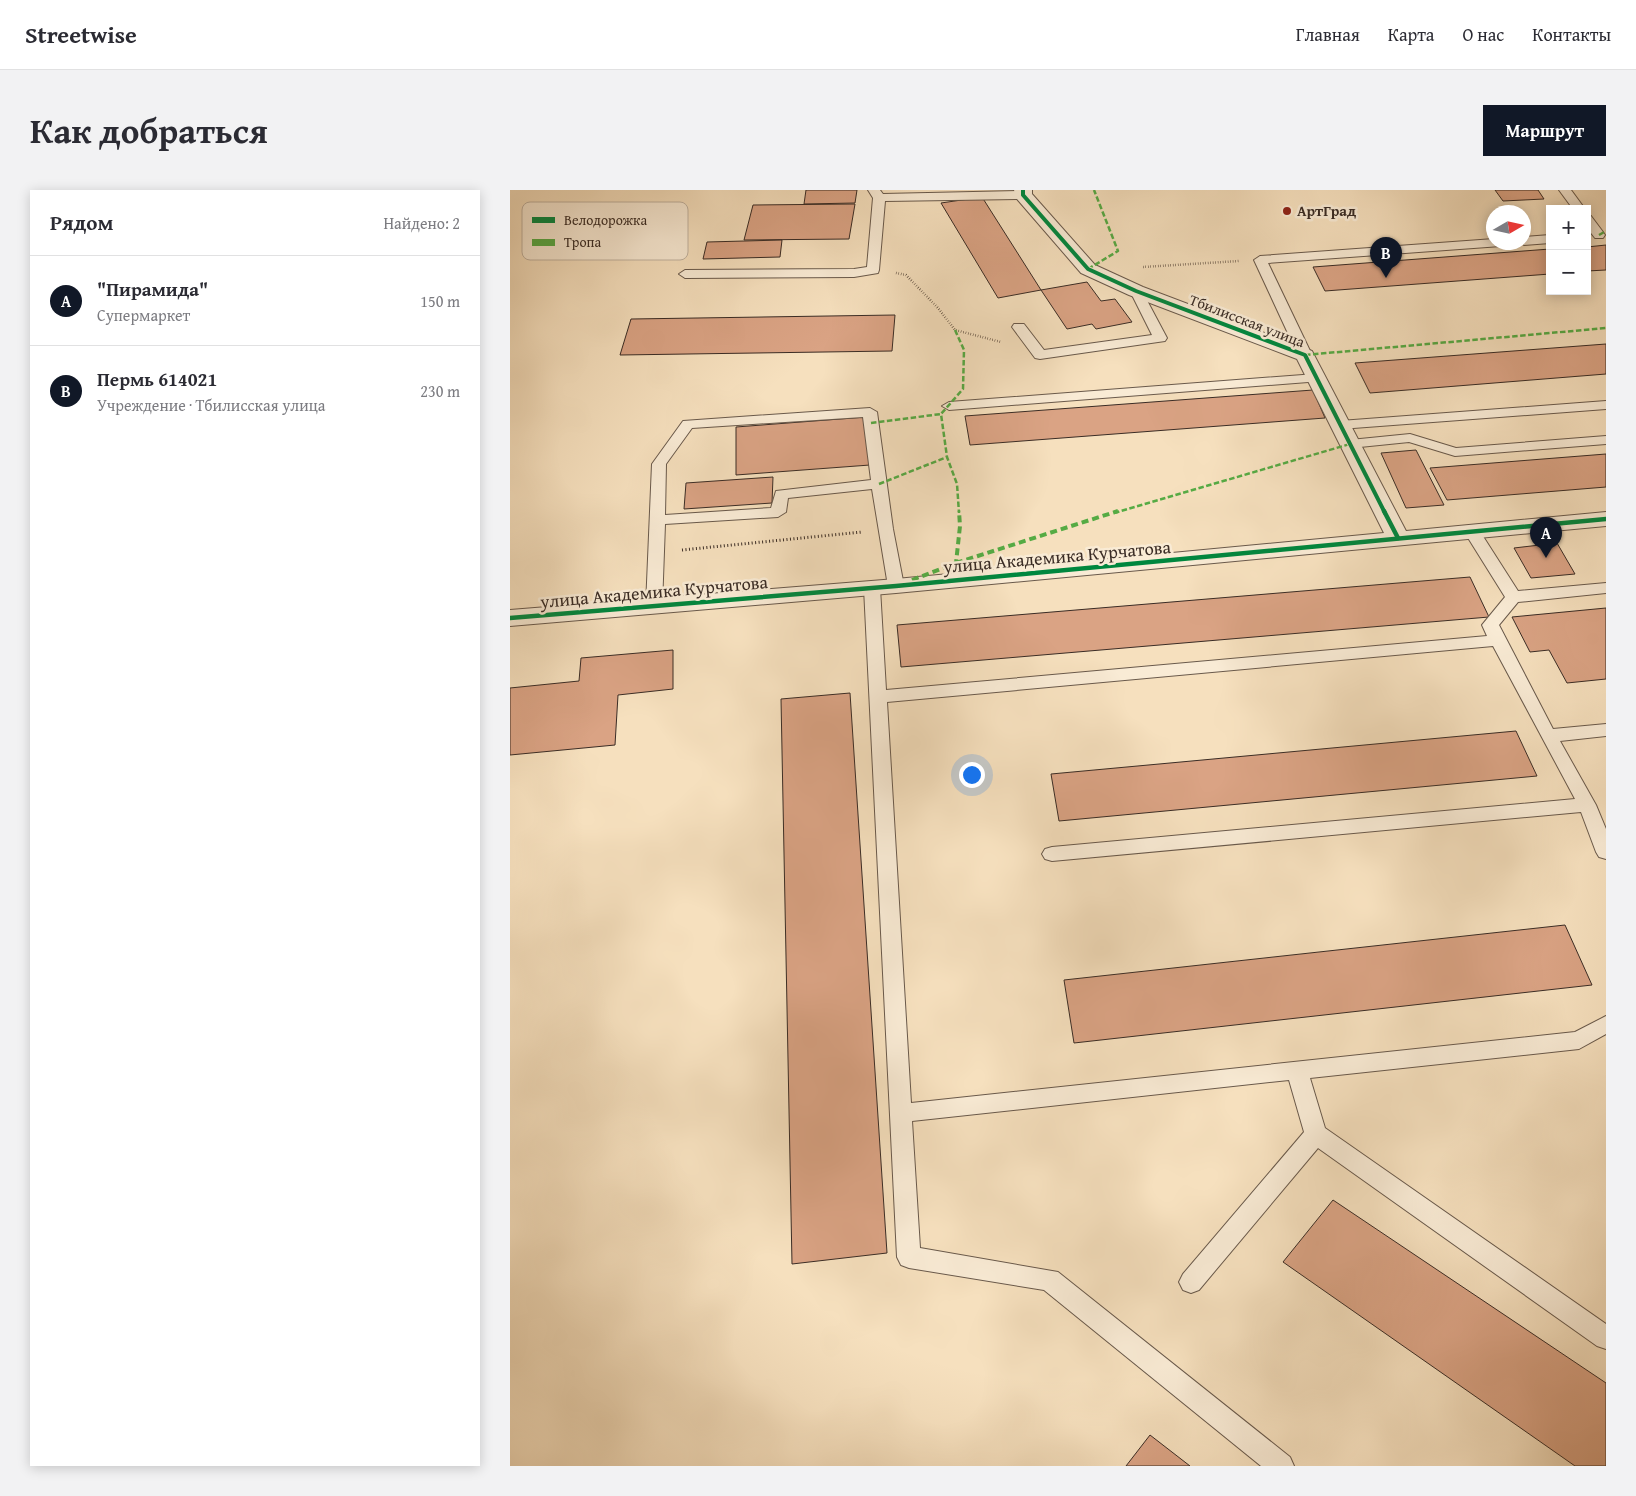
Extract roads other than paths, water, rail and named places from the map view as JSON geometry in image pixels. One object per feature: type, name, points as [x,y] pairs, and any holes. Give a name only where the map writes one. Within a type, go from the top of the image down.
[{"type":"street","name":"Тбилисская улица","points":[[1023,192],[1088,270],[1136,291],[1305,355],[1398,538]]},
{"type":"street","name":"улица Академика Курчатова","points":[[510,618],[896,586],[1606,520]]},
{"type":"lane","points":[[1565,190],[1576,205]]},
{"type":"lane","points":[[685,274],[854,273],[873,270],[876,194],[1023,192]]},
{"type":"lane","points":[[1531,240],[1546,239]]},
{"type":"lane","points":[[1305,355],[1260,260],[1486,243]]},
{"type":"lane","points":[[1019,327],[1040,355],[1160,338],[1136,291]]},
{"type":"lane","points":[[949,406],[1316,378]]},
{"type":"lane","points":[[1340,425],[1606,404]]},
{"type":"lane","points":[[654,606],[659,464],[688,424],[870,412],[885,529],[896,586]]},
{"type":"lane","points":[[1350,444],[1410,438],[1455,452],[1606,440]]},
{"type":"lane","points":[[658,520],[778,512],[781,494],[879,484]]},
{"type":"lane","points":[[1473,532],[1513,597]]},
{"type":"lane","points":[[872,588],[909,1258],[1050,1280],[1281,1466]]},
{"type":"lane","points":[[1606,588],[1513,597],[1490,625],[1548,736],[1587,805],[1606,852]]},
{"type":"lane","points":[[878,697],[1498,640]]},
{"type":"lane","points":[[1548,736],[1606,730]]},
{"type":"lane","points":[[1052,854],[1587,805]]},
{"type":"lane","points":[[901,1113],[1580,1040],[1606,1024]]},
{"type":"lane","points":[[1297,1070],[1316,1134],[1606,1338]]},
{"type":"lane","points":[[1191,1282],[1316,1134]]},
{"type":"place","name":"АртГрад","points":[[1287,211]]},
{"type":"place","name":"Пермь 614021","points":[[1386,278]]},
{"type":"place","name":"\"Пирамида\"","points":[[1546,558]]}]
